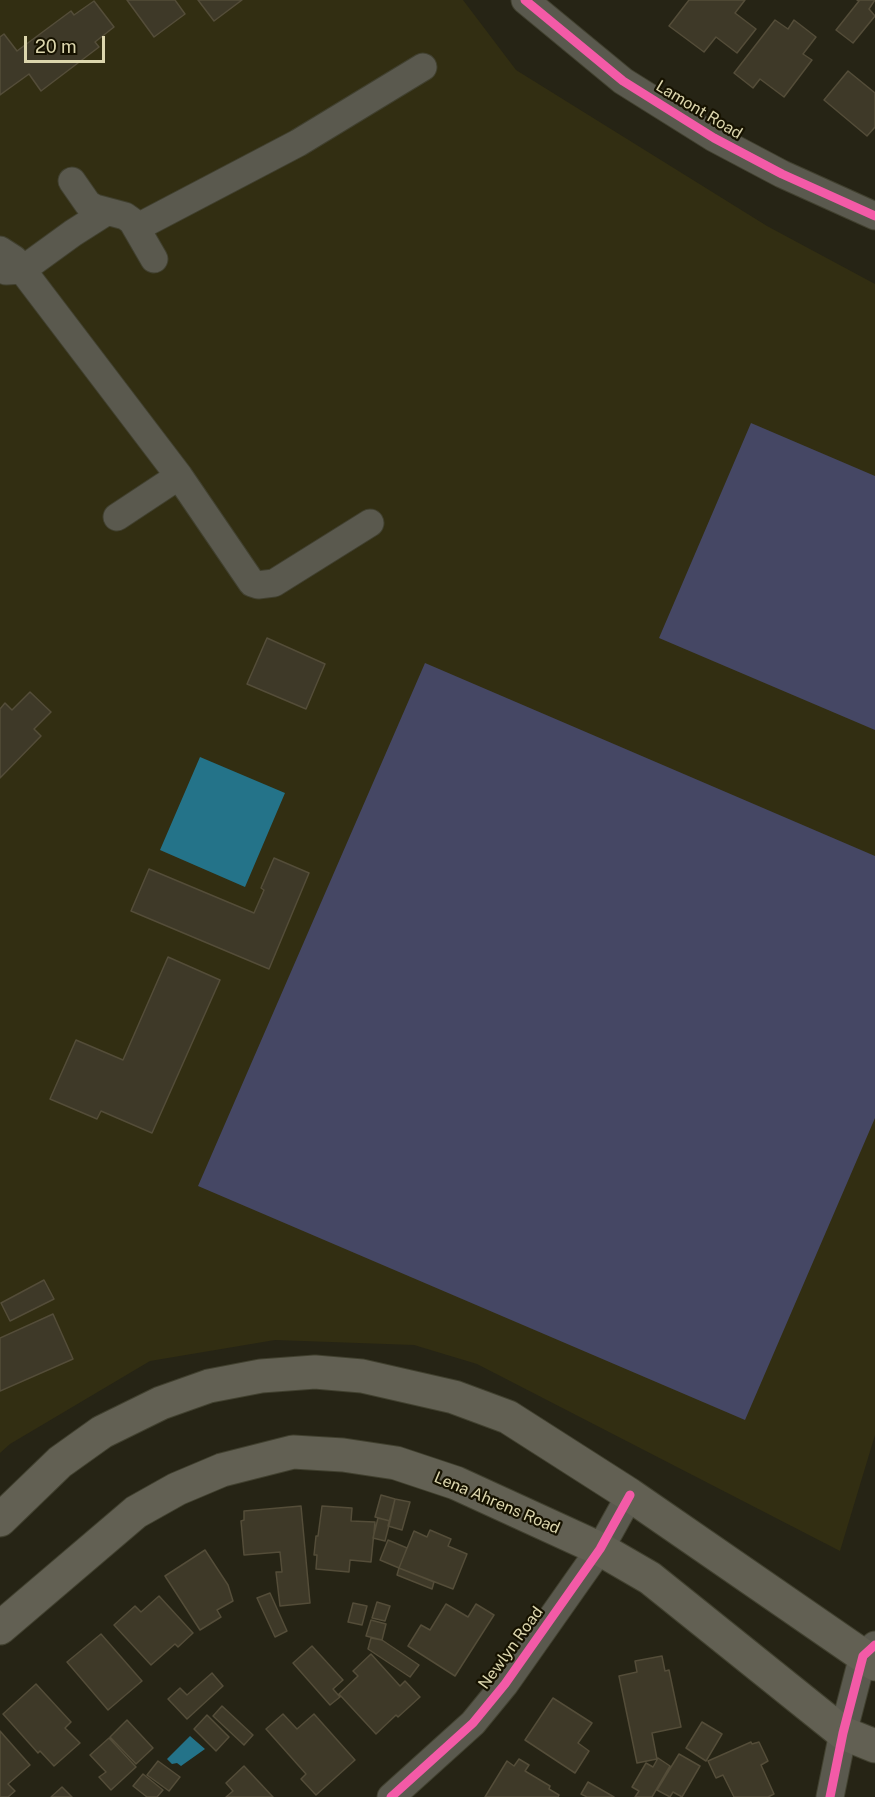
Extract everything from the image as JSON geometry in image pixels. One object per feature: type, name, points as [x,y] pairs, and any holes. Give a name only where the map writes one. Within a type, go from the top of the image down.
[{"type":"main road","points":[[0,1520],[60,1462],[102,1432],[161,1403],[209,1386],[261,1376],[315,1372],[362,1376],[454,1397],[508,1417],[871,1655]]},
{"type":"main road","name":"Lena Ahrens Road","points":[[0,1628],[136,1512],[177,1489],[222,1470],[293,1452],[343,1455],[396,1463],[456,1483],[600,1549],[650,1578],[843,1732],[875,1746]]},
{"type":"street","name":"Lamont Road","points":[[525,0],[623,81],[714,138],[782,174],[875,216]]},
{"type":"street","points":[[136,228],[298,143],[423,67]]},
{"type":"street","points":[[72,181],[88,204],[106,212],[125,216],[132,221],[154,259]]},
{"type":"street","points":[[11,270],[106,212]]},
{"type":"street","points":[[0,250],[14,259],[11,270]]},
{"type":"street","points":[[11,270],[179,477],[252,583],[258,585],[274,583],[370,523]]},
{"type":"street","points":[[117,517],[179,477]]},
{"type":"street","name":"Newlyn Road","points":[[392,1797],[473,1723],[505,1684],[600,1549],[630,1495]]},
{"type":"street","points":[[830,1797],[843,1732],[871,1655]]},
{"type":"shaded area","points":[[0,0],[463,0],[516,70],[767,226],[875,284],[875,1435],[840,1551],[477,1364],[414,1345],[275,1340],[150,1361],[10,1444],[0,1453]]},
{"type":"shaded area","points":[[751,423],[875,476],[875,730],[659,638]]},
{"type":"shaded area","points":[[425,663],[875,856],[875,1118],[745,1420],[198,1186]]},
{"type":"shaded area","points":[[200,757],[285,793],[245,887],[160,850]]},
{"type":"shaded area","points":[[190,1736],[205,1749],[181,1766],[177,1763],[172,1764],[167,1759]]},
{"type":"building","points":[[127,0],[175,0],[185,14],[154,37]]},
{"type":"building","points":[[198,0],[242,0],[214,21]]},
{"type":"building","points":[[689,0],[745,0],[735,13],[756,29],[737,53],[716,37],[704,52],[669,26]]},
{"type":"building","points":[[857,0],[875,0],[869,9],[875,16],[853,43],[836,30],[859,1]]},
{"type":"building","points":[[94,1],[114,27],[95,42],[99,47],[41,91],[29,74],[0,95],[0,37],[4,34],[17,51],[71,11],[74,15]]},
{"type":"building","points":[[775,20],[788,29],[794,20],[816,37],[803,54],[812,60],[784,97],[760,79],[753,88],[734,73]]},
{"type":"building","points":[[848,71],[875,93],[875,127],[867,136],[824,100]]},
{"type":"building","points":[[267,638],[325,664],[306,709],[247,684]]},
{"type":"building","points":[[30,692],[51,712],[34,729],[41,736],[0,778],[0,709],[5,703],[12,710]]},
{"type":"building","points":[[274,858],[309,873],[269,969],[131,911],[149,869],[254,913],[264,890],[261,888]]},
{"type":"building","points":[[168,957],[220,980],[152,1133],[101,1111],[97,1119],[50,1099],[76,1040],[123,1060]]},
{"type":"building","points":[[44,1280],[54,1299],[10,1321],[1,1303]]},
{"type":"building","points":[[53,1314],[73,1359],[0,1391],[0,1338]]},
{"type":"building","points":[[381,1495],[395,1499],[390,1521],[375,1517]]},
{"type":"building","points":[[395,1499],[410,1502],[402,1530],[388,1526]]},
{"type":"building","points":[[301,1506],[310,1603],[280,1606],[276,1572],[282,1572],[280,1552],[244,1555],[241,1521],[244,1520],[244,1511]]},
{"type":"building","points":[[322,1506],[352,1508],[351,1521],[375,1522],[371,1562],[350,1560],[349,1572],[316,1569],[317,1555],[314,1555]]},
{"type":"building","points":[[378,1518],[390,1521],[385,1541],[373,1538]]},
{"type":"building","points":[[430,1530],[451,1539],[448,1546],[467,1554],[453,1589],[399,1568],[414,1531],[427,1537]]},
{"type":"building","points":[[388,1540],[407,1548],[399,1568],[380,1560]]},
{"type":"building","points":[[205,1550],[228,1585],[233,1601],[217,1610],[221,1617],[200,1630],[165,1576]]},
{"type":"building","points":[[399,1568],[434,1582],[432,1589],[397,1575]]},
{"type":"building","points":[[270,1593],[287,1631],[275,1637],[257,1598]]},
{"type":"building","points":[[159,1596],[193,1633],[178,1647],[175,1644],[151,1665],[114,1625],[135,1606],[141,1612]]},
{"type":"building","points":[[377,1602],[390,1606],[385,1621],[372,1618]]},
{"type":"building","points":[[353,1603],[367,1606],[362,1625],[348,1622]]},
{"type":"building","points":[[446,1604],[468,1617],[476,1604],[494,1615],[455,1676],[408,1646],[421,1625],[430,1630]]},
{"type":"building","points":[[371,1620],[386,1624],[382,1640],[366,1636]]},
{"type":"building","points":[[101,1634],[142,1681],[108,1710],[67,1662]]},
{"type":"building","points":[[371,1638],[382,1640],[419,1665],[410,1677],[368,1649]]},
{"type":"building","points":[[312,1646],[343,1680],[333,1689],[340,1697],[330,1705],[293,1663]]},
{"type":"building","points":[[371,1654],[400,1686],[405,1681],[420,1697],[376,1734],[339,1694],[358,1676],[353,1671]]},
{"type":"building","points":[[662,1656],[665,1671],[669,1670],[681,1727],[652,1733],[657,1759],[637,1763],[619,1676],[637,1672],[635,1661]]},
{"type":"building","points":[[212,1673],[223,1686],[187,1719],[168,1699],[180,1688],[187,1695]]},
{"type":"building","points":[[36,1684],[71,1722],[65,1728],[80,1743],[54,1766],[40,1751],[38,1753],[3,1714]]},
{"type":"building","points":[[553,1698],[592,1723],[578,1743],[589,1751],[575,1773],[525,1740]]},
{"type":"building","points":[[222,1706],[253,1735],[244,1745],[213,1716]]},
{"type":"building","points":[[283,1714],[297,1729],[314,1714],[355,1760],[316,1795],[301,1779],[306,1774],[266,1729]]},
{"type":"building","points":[[207,1715],[229,1737],[216,1751],[194,1729]]},
{"type":"building","points":[[127,1720],[153,1748],[136,1764],[110,1737]]},
{"type":"building","points":[[702,1722],[722,1734],[706,1761],[686,1748]]},
{"type":"building","points":[[0,1731],[30,1765],[8,1784],[15,1791],[8,1797],[0,1797]]},
{"type":"building","points":[[109,1738],[136,1767],[111,1790],[99,1777],[106,1772],[90,1755]]},
{"type":"building","points":[[751,1742],[752,1744],[759,1742],[768,1761],[761,1765],[774,1794],[768,1797],[734,1797],[723,1775],[716,1778],[708,1761]]},
{"type":"building","points":[[679,1754],[700,1766],[682,1797],[673,1792],[670,1797],[657,1790]]},
{"type":"building","points":[[658,1758],[670,1766],[652,1797],[635,1797],[639,1791],[632,1787],[646,1763],[653,1767]]},
{"type":"building","points":[[519,1759],[529,1765],[525,1771],[550,1786],[549,1789],[559,1795],[558,1797],[485,1797],[507,1761],[514,1766]]},
{"type":"building","points":[[158,1761],[180,1777],[169,1791],[147,1775]]},
{"type":"building","points":[[244,1766],[273,1797],[226,1797],[233,1791],[226,1783]]},
{"type":"building","points":[[143,1774],[163,1790],[157,1797],[147,1797],[133,1786]]},
{"type":"building","points":[[588,1782],[614,1797],[587,1797],[581,1794]]},
{"type":"building","points":[[62,1787],[72,1797],[51,1797]]},
{"type":"cycle path","points":[[525,0],[623,81],[714,138],[782,174],[875,216]]},
{"type":"cycle path","points":[[391,1797],[473,1723],[505,1684],[600,1549],[630,1495]]},
{"type":"cycle path","points":[[830,1797],[843,1733],[863,1656],[875,1645]]}]
